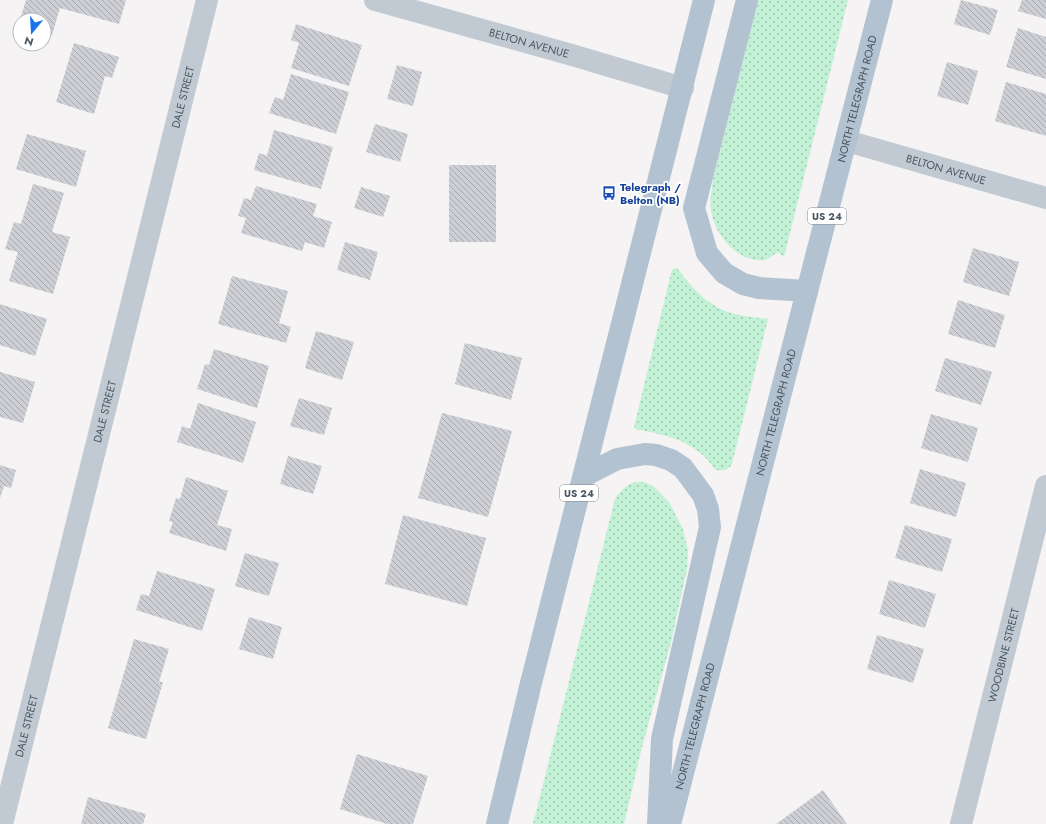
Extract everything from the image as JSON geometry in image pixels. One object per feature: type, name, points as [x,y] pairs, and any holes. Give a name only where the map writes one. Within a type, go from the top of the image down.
[{"type":"main road","name":"US 24","points":[[497,824],[533,675],[683,88],[704,0]]},
{"type":"main road","points":[[747,0],[694,208],[707,254],[724,273],[743,284],[759,288],[807,291]]},
{"type":"main road","name":"NORTH TELEGRAPH ROAD","points":[[670,824],[726,602],[847,141],[882,0]]},
{"type":"main road","points":[[584,476],[617,459],[645,454],[656,456],[671,460],[683,468],[703,495],[708,509],[710,526],[662,739],[658,824]]},
{"type":"street","name":"DALE STREET","points":[[2,824],[207,0]]},
{"type":"street","name":"BELTON AVENUE","points":[[375,0],[572,55],[683,88]]},
{"type":"street","name":"BELTON AVENUE","points":[[847,141],[1046,198]]},
{"type":"street","name":"WOODBINE STREET","points":[[961,824],[1046,486]]},
{"type":"green space","points":[[758,0],[848,0],[784,257],[778,252],[765,260],[748,258],[741,255],[727,244],[714,222],[711,205],[713,179]]},
{"type":"green space","points":[[677,268],[704,298],[720,309],[740,315],[768,319],[732,464],[729,468],[723,470],[716,470],[704,456],[680,441],[635,429],[634,427],[671,273],[673,269]]},
{"type":"green space","points":[[635,482],[644,482],[653,486],[669,502],[683,529],[688,550],[687,569],[671,642],[642,747],[624,824],[533,824],[615,499],[628,485]]},
{"type":"building","points":[[26,0],[126,0],[119,24],[60,8],[52,35],[52,12],[22,12]]},
{"type":"building","points":[[961,0],[998,10],[990,35],[954,24]]},
{"type":"building","points":[[1022,0],[1046,0],[1046,19],[1018,11]]},
{"type":"building","points":[[296,24],[362,45],[349,86],[291,68],[299,43],[291,40]]},
{"type":"building","points":[[1018,28],[1046,37],[1046,79],[1006,67]]},
{"type":"building","points":[[74,43],[119,57],[112,78],[105,76],[94,114],[56,102]]},
{"type":"building","points":[[947,62],[978,71],[968,105],[937,96]]},
{"type":"building","points":[[397,65],[422,72],[413,106],[387,99]]},
{"type":"building","points":[[291,74],[349,92],[336,134],[269,113],[275,97],[283,100]]},
{"type":"building","points":[[1006,82],[1046,94],[1046,136],[995,121]]},
{"type":"building","points":[[375,124],[408,134],[400,162],[366,152]]},
{"type":"building","points":[[274,130],[333,147],[321,189],[254,170],[259,153],[267,156]]},
{"type":"building","points":[[27,134],[86,151],[76,187],[16,169]]},
{"type":"building","points":[[449,165],[496,165],[496,242],[449,242]]},
{"type":"building","points":[[33,184],[64,193],[52,232],[70,237],[53,294],[9,281],[18,252],[5,249],[14,222],[21,224]]},
{"type":"building","points":[[256,186],[317,204],[313,216],[332,222],[324,248],[305,242],[302,251],[241,233],[246,218],[238,216],[244,198],[251,200]]},
{"type":"building","points":[[361,187],[390,196],[383,217],[354,208]]},
{"type":"building","points":[[345,242],[378,252],[370,280],[337,270]]},
{"type":"building","points":[[973,248],[1019,262],[1009,296],[963,282]]},
{"type":"building","points":[[232,276],[288,291],[279,323],[291,327],[286,343],[218,324]]},
{"type":"building","points":[[958,300],[1005,315],[995,348],[948,334]]},
{"type":"building","points":[[0,304],[47,319],[35,356],[0,345]]},
{"type":"building","points":[[316,331],[354,342],[342,380],[305,368]]},
{"type":"building","points":[[465,343],[522,358],[511,400],[455,384]]},
{"type":"building","points":[[214,349],[269,366],[257,408],[197,389],[205,364],[209,365]]},
{"type":"building","points":[[945,358],[992,372],[981,405],[935,391]]},
{"type":"building","points":[[0,372],[35,382],[23,423],[0,417]]},
{"type":"building","points":[[299,398],[332,408],[324,435],[290,426]]},
{"type":"building","points":[[198,403],[256,422],[243,463],[177,442],[182,426],[190,429]]},
{"type":"building","points":[[442,413],[512,431],[488,517],[418,498]]},
{"type":"building","points":[[931,414],[978,428],[968,462],[921,448]]},
{"type":"building","points":[[288,456],[322,466],[313,494],[280,484]]},
{"type":"building","points":[[0,465],[16,470],[11,488],[4,486],[0,498]]},
{"type":"building","points":[[920,469],[966,483],[956,517],[910,503]]},
{"type":"building","points":[[186,477],[228,491],[217,525],[232,529],[226,551],[169,533],[173,522],[169,521],[176,498],[180,499]]},
{"type":"building","points":[[403,515],[486,538],[467,606],[385,584]]},
{"type":"building","points":[[905,525],[952,539],[942,572],[895,558]]},
{"type":"building","points":[[245,553],[279,563],[269,596],[235,586]]},
{"type":"building","points":[[157,571],[215,589],[202,631],[136,610],[141,594],[149,596]]},
{"type":"building","points":[[889,580],[936,594],[925,628],[879,614]]},
{"type":"building","points":[[249,617],[282,627],[273,659],[239,649]]},
{"type":"building","points":[[877,635],[924,649],[913,683],[867,669]]},
{"type":"building","points":[[134,639],[169,649],[159,682],[163,682],[146,739],[108,728]]},
{"type":"building","points":[[357,754],[428,776],[413,824],[387,824],[340,809]]},
{"type":"building","points":[[823,790],[847,824],[776,824]]},
{"type":"building","points":[[88,797],[146,814],[143,824],[81,824]]},
{"type":"place","name":"Telegraph / Belton (NB)","points":[[609,193]]}]
